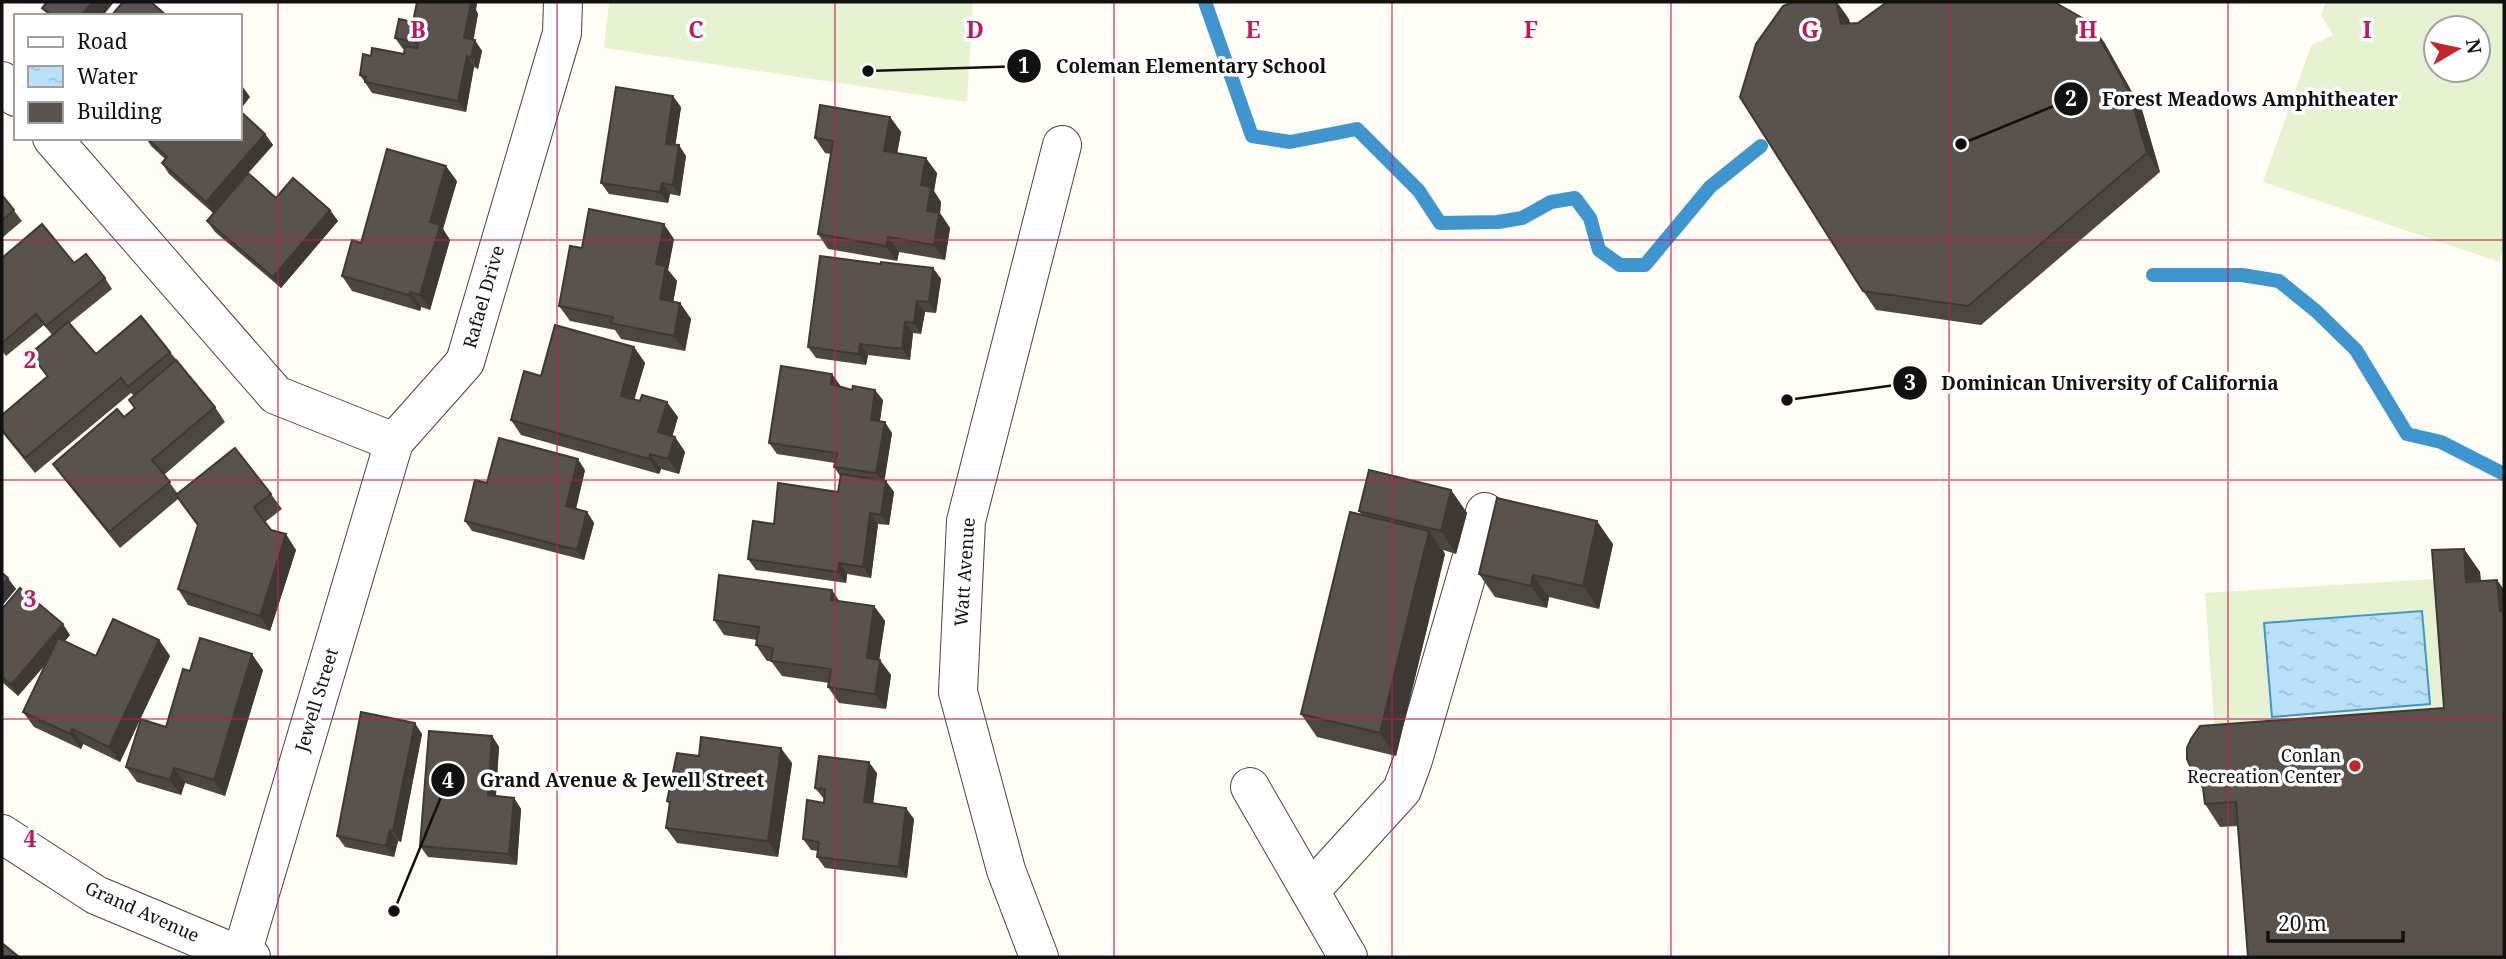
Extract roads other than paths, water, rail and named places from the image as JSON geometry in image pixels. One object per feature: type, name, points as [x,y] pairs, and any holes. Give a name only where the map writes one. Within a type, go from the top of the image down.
[{"type":"street","name":"Rafael Drive","points":[[394,442],[465,362],[562,33],[563,2]]},
{"type":"street","points":[[2,81],[14,95]]},
{"type":"street","points":[[54,140],[276,395],[394,442]]},
{"type":"street","name":"Watt Avenue","points":[[1039,957],[1006,870],[958,692],[966,521],[1062,145]]},
{"type":"street","name":"Jewell Street","points":[[244,957],[394,442]]},
{"type":"street","points":[[1310,891],[1402,790],[1485,512]]},
{"type":"street","points":[[1250,787],[1348,957]]},
{"type":"street","name":"Grand Avenue","points":[[2,834],[96,895],[244,957]]},
{"type":"water","points":[[2422,611],[2430,704],[2272,717],[2264,623]]},
{"type":"waterway","points":[[1205,2],[1252,136],[1290,142],[1357,129],[1419,191],[1440,223],[1498,222],[1522,218],[1551,202],[1575,198],[1590,218],[1599,250],[1620,265],[1645,265],[1710,187],[1761,146]]},
{"type":"waterway","points":[[2153,275],[2242,275],[2279,281],[2316,311],[2356,350],[2407,434],[2441,442],[2504,474]]},
{"type":"place","name":"Coleman Elementary School","points":[[868,71]]},
{"type":"place","name":"Forest Meadows Amphitheater","points":[[1961,144]]},
{"type":"place","name":"Dominican University of California","points":[[1787,400]]},
{"type":"place","name":"Conlan Recreation Center","points":[[2355,766]]},
{"type":"place","name":"Grand Avenue & Jewell Street","points":[[394,911]]}]
